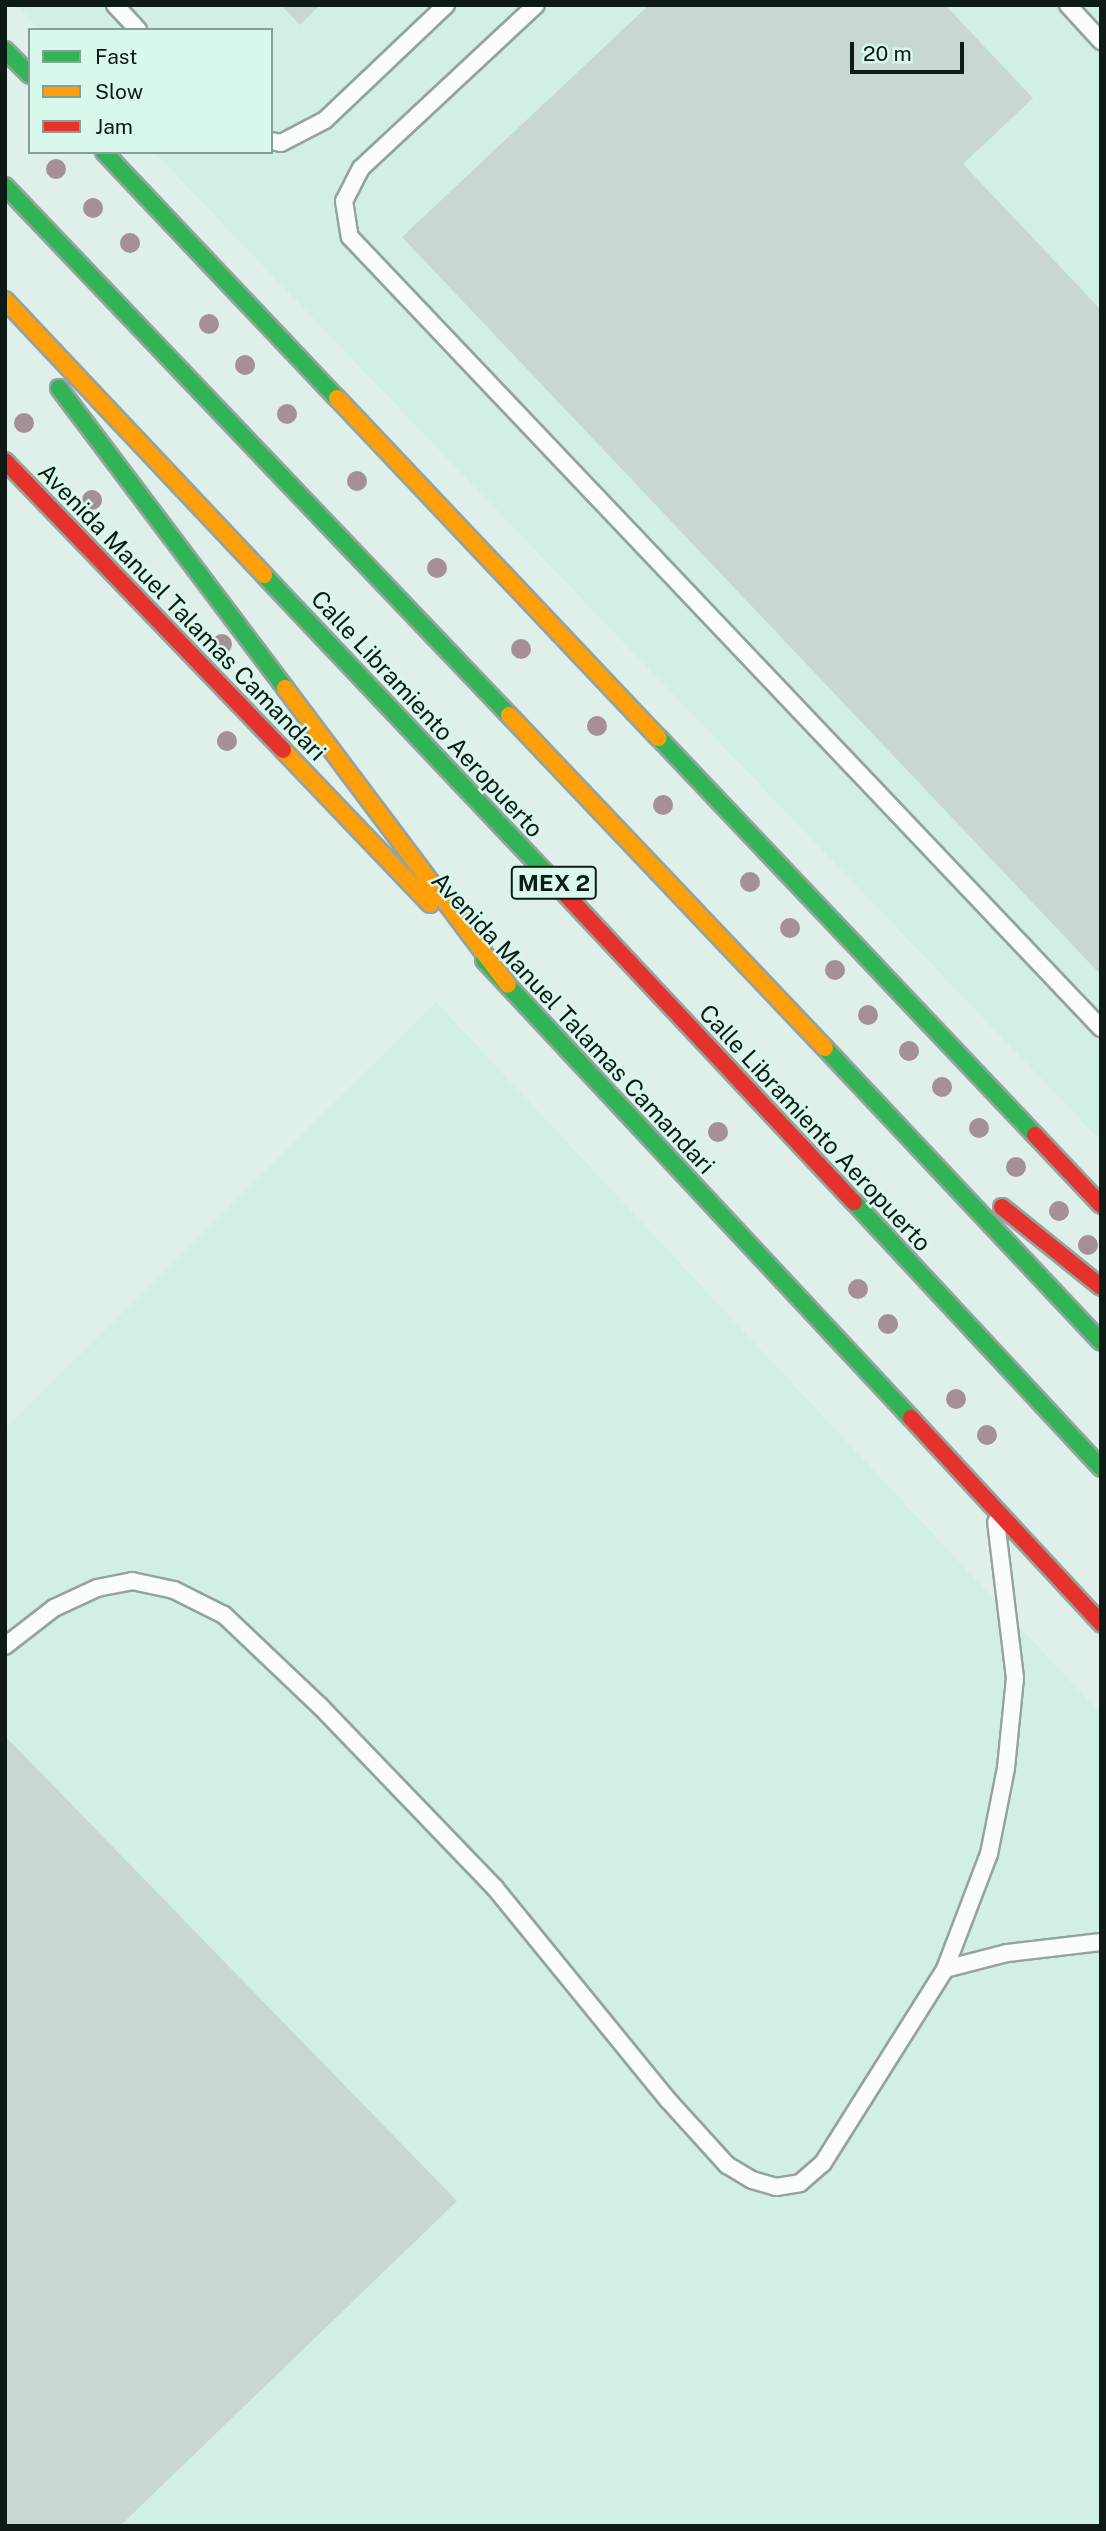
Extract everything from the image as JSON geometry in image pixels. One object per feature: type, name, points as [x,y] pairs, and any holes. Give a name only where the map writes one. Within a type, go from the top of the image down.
[{"type":"main road","points":[[5,50],[28,73]]},
{"type":"main road","points":[[106,154],[1101,1205]]},
{"type":"main road","points":[[5,186],[891,1117],[1101,1342]]},
{"type":"main road","name":"Calle Libramiento Aeropuerto","points":[[5,300],[727,1065],[1101,1468]]},
{"type":"main road","points":[[5,316],[508,985]]},
{"type":"main road","name":"Avenida Manuel Talamas Camandari","points":[[5,461],[508,985],[1101,1623]]},
{"type":"main road","points":[[891,1117],[1101,1287]]},
{"type":"lane","points":[[115,5],[136,28]]},
{"type":"lane","points":[[273,141],[281,143],[325,120],[446,5]]},
{"type":"lane","points":[[536,5],[361,168],[344,201],[350,237],[1101,1028]]},
{"type":"lane","points":[[1068,5],[1101,41]]},
{"type":"lane","points":[[5,1646],[54,1608],[97,1588],[132,1581],[174,1590],[224,1615],[320,1706],[495,1888],[668,2100],[727,2165],[752,2180],[776,2187],[800,2183],[823,2163],[946,1969],[989,1854],[1007,1755],[1015,1678],[994,1509]]},
{"type":"lane","points":[[946,1969],[1007,1953],[1101,1942]]},
{"type":"shaded area","points":[[17,5],[1101,5],[1101,1141],[156,154],[273,154],[273,28],[38,28]]},
{"type":"shaded area","points":[[436,1002],[1101,1714],[1101,2526],[5,2526],[5,1429]]},
{"type":"building","points":[[281,5],[320,5],[300,25]]},
{"type":"building","points":[[649,5],[945,5],[1033,98],[963,164],[1101,310],[1101,975],[402,237]]},
{"type":"building","points":[[5,1736],[457,2201],[120,2526],[5,2526]]},
{"type":"traffic: fast","points":[[5,50],[28,73]]},
{"type":"traffic: fast","points":[[106,154],[337,398]]},
{"type":"traffic: fast","points":[[5,186],[509,715]]},
{"type":"traffic: fast","points":[[59,388],[285,688]]},
{"type":"traffic: fast","points":[[264,575],[556,884]]},
{"type":"traffic: fast","points":[[659,738],[1035,1135]]},
{"type":"traffic: fast","points":[[484,960],[911,1418]]},
{"type":"traffic: fast","points":[[825,1048],[1101,1342]]},
{"type":"traffic: fast","points":[[854,1202],[1101,1468]]},
{"type":"traffic: slow","points":[[5,300],[264,575]]},
{"type":"traffic: slow","points":[[337,398],[659,738]]},
{"type":"traffic: slow","points":[[285,688],[508,985]]},
{"type":"traffic: slow","points":[[509,715],[825,1048]]},
{"type":"traffic: slow","points":[[283,750],[430,904]]},
{"type":"traffic: jam","points":[[5,461],[283,750]]},
{"type":"traffic: jam","points":[[556,884],[854,1202]]},
{"type":"traffic: jam","points":[[1035,1135],[1101,1205]]},
{"type":"traffic: jam","points":[[1002,1207],[1101,1287]]},
{"type":"traffic: jam","points":[[911,1418],[1101,1623]]}]
